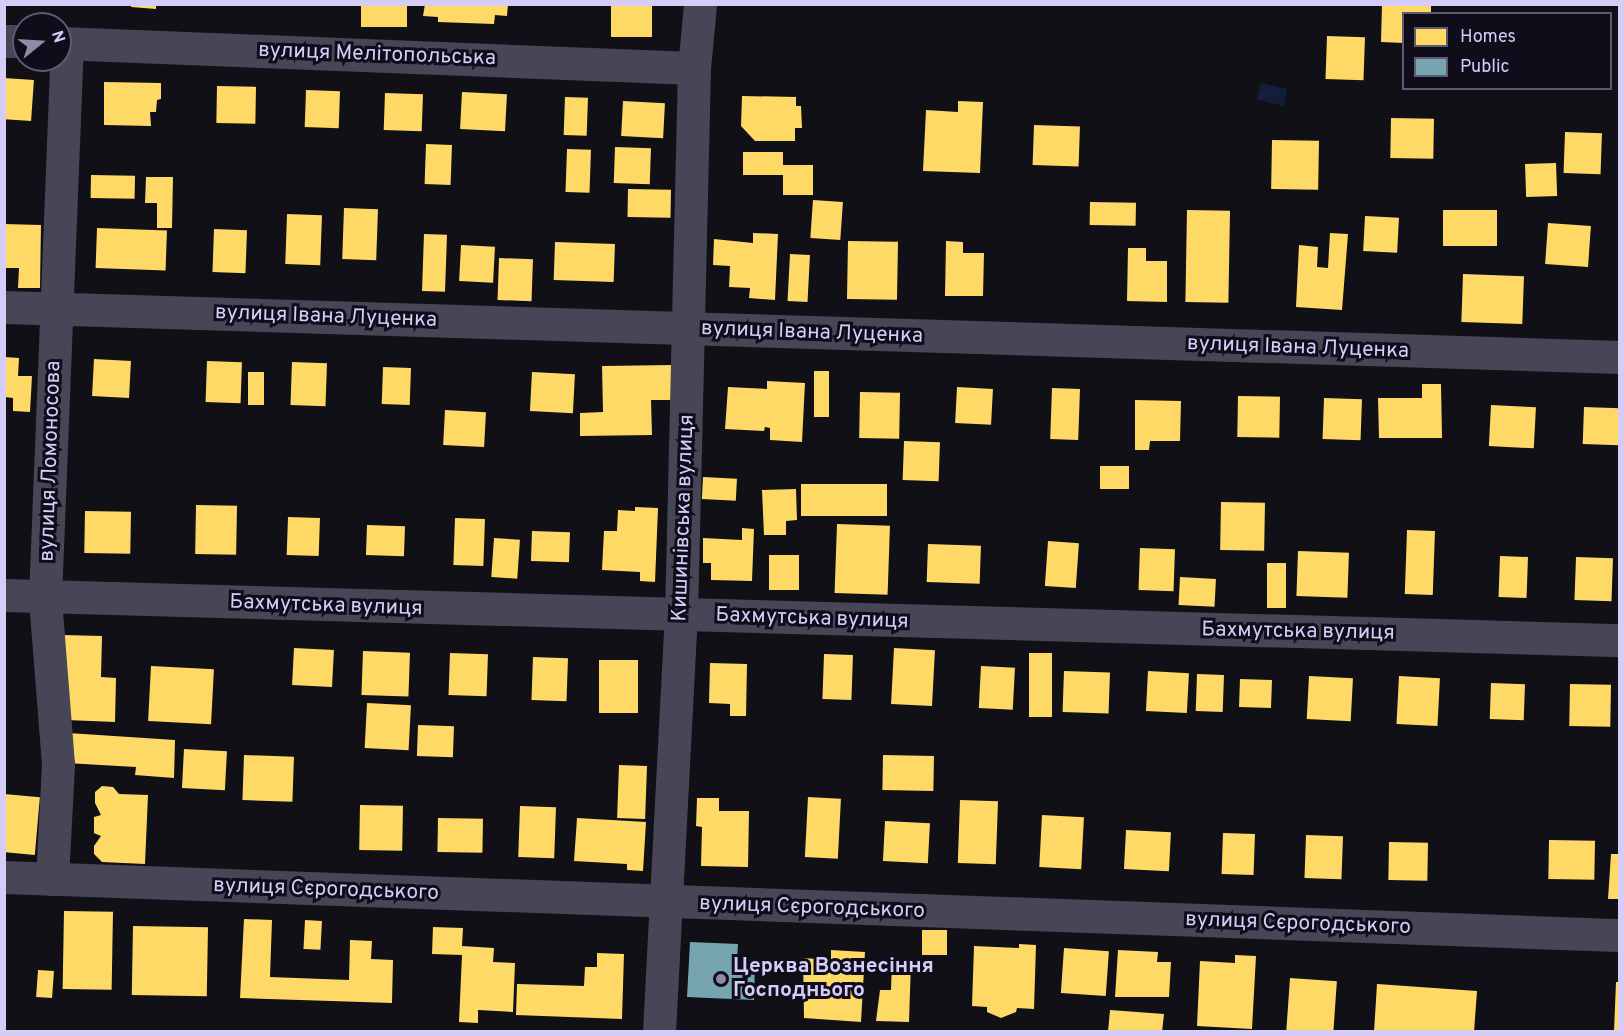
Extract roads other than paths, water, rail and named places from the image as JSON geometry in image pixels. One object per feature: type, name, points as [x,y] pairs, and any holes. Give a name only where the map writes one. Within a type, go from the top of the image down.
[{"type":"street","name":"Кишинівська вулиця","points":[[659,1032],[663,903],[681,616],[690,329],[694,68],[700,4]]},
{"type":"street","name":"вулиця Мелітопольська","points":[[72,43],[694,68]]},
{"type":"street","name":"вулиця Ломоносова","points":[[52,879],[58,764],[45,598],[57,308],[63,72]]},
{"type":"street","name":"вулиця Івана Луценка","points":[[4,307],[1620,357]]},
{"type":"street","name":"Бахмутська вулиця","points":[[4,596],[1620,640]]},
{"type":"street","name":"вулиця Сєрогодського","points":[[4,877],[663,903],[1620,935]]},
{"type":"water","points":[[1261,83],[1287,89],[1283,106],[1257,100]]},
{"type":"place","name":"Церква Вознесіння Господнього","points":[[721,979]]}]
